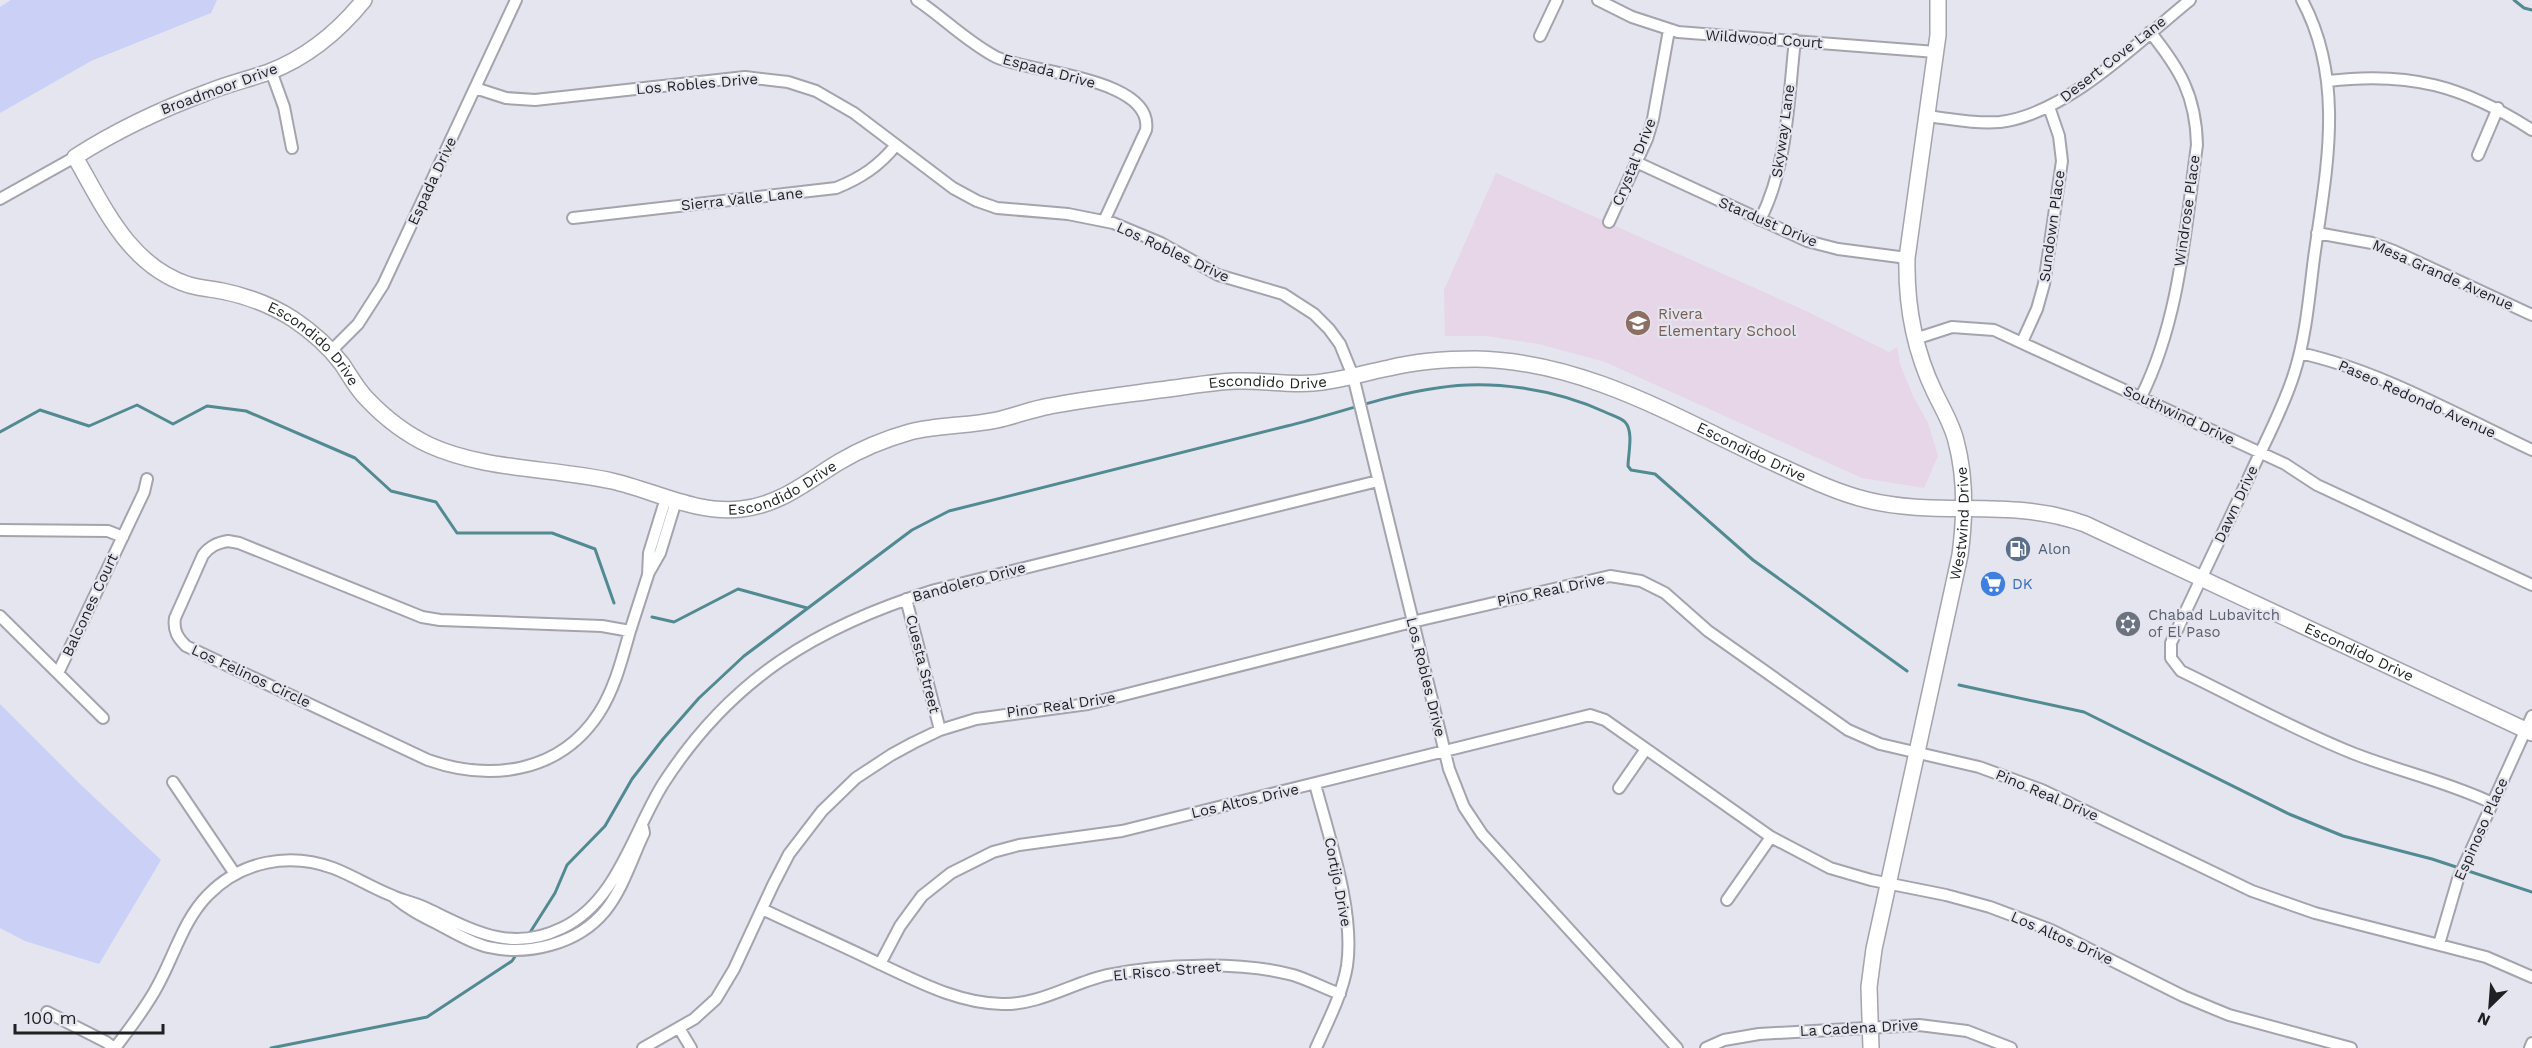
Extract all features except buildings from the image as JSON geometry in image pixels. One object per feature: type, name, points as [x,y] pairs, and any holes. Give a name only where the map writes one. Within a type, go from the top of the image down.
[{"type":"street","name":"Broadmoor Drive","points":[[0,199],[160,111],[210,91],[271,71],[317,47],[335,32],[364,0]]},
{"type":"street","name":"Espada Drive","points":[[331,351],[358,324],[383,285],[516,0]]},
{"type":"street","name":"Espada Drive","points":[[917,0],[982,49],[998,58],[1024,67],[1060,72],[1093,81],[1140,105],[1146,115],[1146,130],[1104,221]]},
{"type":"street","points":[[1540,36],[1557,0]]},
{"type":"street","name":"Wildwood Court","points":[[1598,0],[1632,17],[1669,30],[1693,34],[1936,52]]},
{"type":"street","name":"Westwind Drive","points":[[1871,1048],[1870,977],[1888,883],[1960,555],[1964,507],[1956,441],[1924,368],[1915,339],[1908,298],[1907,258],[1936,52],[1938,0]]},
{"type":"street","name":"Desert Cove Lane","points":[[1927,116],[1989,123],[2031,115],[2082,87],[2190,0]]},
{"type":"street","name":"Dawn Drive","points":[[2302,0],[2318,39],[2328,81],[2330,133],[2300,353],[2285,397],[2171,643],[2171,658],[2181,671],[2348,751],[2448,784],[2492,803]]},
{"type":"street","name":"Crystal Drive","points":[[1609,222],[1653,119],[1669,30]]},
{"type":"street","name":"Windrose Place","points":[[2141,397],[2159,357],[2173,310],[2197,145],[2189,94],[2172,59],[2150,32]]},
{"type":"street","name":"Skyway Lane","points":[[1760,219],[1770,200],[1781,163],[1795,40]]},
{"type":"street","points":[[271,71],[284,107],[292,148]]},
{"type":"street","points":[[2328,81],[2364,77],[2413,80],[2448,89],[2498,108],[2532,130]]},
{"type":"street","name":"Los Robles Drive","points":[[476,88],[506,98],[535,100],[723,79],[767,78],[788,82],[831,99],[953,188],[977,201],[997,208],[1068,214],[1104,221],[1161,243],[1218,275],[1283,294],[1314,314],[1340,344],[1353,376],[1444,751],[1457,792],[1482,834],[1677,1048]]},
{"type":"street","name":"Sundown Place","points":[[2022,342],[2037,309],[2044,284],[2062,161],[2059,136],[2049,107]]},
{"type":"street","points":[[2478,155],[2498,108]]},
{"type":"street","name":"Sierra Valle Lane","points":[[573,218],[836,188],[866,174],[879,164],[896,145]]},
{"type":"street","name":"Escondido Drive","points":[[75,157],[115,226],[130,246],[143,258],[162,272],[192,286],[226,292],[265,304],[294,320],[331,351],[364,396],[401,429],[433,447],[468,459],[564,472],[616,482],[671,499],[722,510],[737,510],[772,502],[802,487],[851,455],[882,442],[930,428],[988,422],[1044,407],[1234,381],[1310,383],[1410,364],[1444,360],[1506,361],[1545,367],[1593,380],[1619,390],[1834,490],[1898,506],[2039,511],[2071,519],[2530,727]]},
{"type":"street","name":"Stardust Drive","points":[[1636,162],[1807,241],[1838,249],[1907,258]]},
{"type":"street","name":"Mesa Grande Avenue","points":[[2317,233],[2372,243],[2394,251],[2532,315]]},
{"type":"street","name":"Southwind Drive","points":[[1915,339],[1940,329],[1963,326],[1994,330],[2285,464],[2317,485],[2532,585]]},
{"type":"street","name":"Paseo Redondo Avenue","points":[[2300,353],[2327,359],[2371,375],[2532,450]]},
{"type":"street","name":"Balcones Court","points":[[58,673],[144,492],[147,479]]},
{"type":"street","name":"Bandolero Drive","points":[[114,1048],[155,990],[200,904],[220,884],[235,874],[259,864],[300,860],[334,869],[395,897],[411,900],[482,934],[507,940],[542,936],[573,923],[598,900],[622,864],[662,786],[690,746],[728,704],[766,669],[826,632],[886,605],[906,599],[1378,481]]},
{"type":"street","name":"Los Felinos Circle","points":[[630,632],[602,626],[440,620],[422,617],[239,543],[228,541],[208,548],[203,555],[177,613],[174,625],[176,635],[186,646],[428,760],[452,768],[485,772],[514,770],[541,761],[564,748],[582,734],[599,714],[612,690],[648,575],[649,553],[671,499]]},
{"type":"street","name":"Balcones Court","points":[[0,530],[108,531],[123,537]]},
{"type":"street","name":"Pino Real Drive","points":[[643,1048],[709,1008],[716,999],[734,969],[789,854],[826,806],[869,768],[940,730],[996,715],[1099,702],[1412,622],[1600,577],[1624,577],[1641,581],[1665,593],[1718,638],[1848,730],[1874,742],[1999,773],[2042,790],[2252,891],[2315,913],[2486,957],[2532,977]]},
{"type":"street","name":"Cuesta Street","points":[[906,599],[940,730]]},
{"type":"street","name":"Balcones Court","points":[[0,616],[103,718]]},
{"type":"street","name":"Los Altos Drive","points":[[880,964],[900,926],[922,896],[951,873],[993,852],[1019,844],[1122,831],[1590,715],[1605,720],[1771,837],[1830,868],[1946,895],[2018,916],[2183,996],[2229,1015],[2350,1048]]},
{"type":"street","name":"Espinoso Place","points":[[2439,944],[2456,885],[2492,803],[2530,727]]},
{"type":"street","points":[[1619,788],[1646,749]]},
{"type":"street","points":[[173,782],[235,874]]},
{"type":"street","name":"Cortijo Drive","points":[[1315,784],[1346,913],[1348,955],[1340,994],[1316,1048]]},
{"type":"street","name":"Bandolero Drive","points":[[395,897],[408,909],[486,946],[525,950],[547,946],[584,929],[605,910],[620,885],[644,833],[643,822]]},
{"type":"street","points":[[1727,900],[1771,837]]},
{"type":"street","name":"El Risco Street","points":[[762,909],[959,998],[1001,1004],[1047,997],[1108,975],[1189,967],[1259,968],[1295,976],[1340,994]]},
{"type":"street","points":[[47,1012],[114,1048]]},
{"type":"street","name":"La Cadena Drive","points":[[1706,1048],[1730,1039],[1759,1034],[1869,1026],[1940,1026],[1967,1031],[2011,1048]]},
{"type":"street","points":[[679,1028],[691,1048]]},
{"type":"street","points":[[2530,1048],[2532,1044]]},
{"type":"shaded area","points":[[11,0],[217,0],[211,13],[91,61],[0,113],[0,7]]},
{"type":"shaded area","name":"Rivera Elementary School","points":[[1496,173],[1804,310],[1889,352],[1897,347],[1900,364],[1913,396],[1928,423],[1938,456],[1924,488],[1862,478],[1605,362],[1539,344],[1486,336],[1445,336],[1444,290]]},
{"type":"shaded area","points":[[0,704],[81,785],[161,860],[99,964],[25,941],[0,928]]},
{"type":"waterway","points":[[2514,0],[2524,8],[2532,10]]},
{"type":"waterway","points":[[529,934],[555,893],[567,865],[605,826],[632,779],[699,698],[744,656],[912,530],[949,511],[1418,391],[1479,385],[1522,388],[1565,397],[1621,419],[1628,426],[1629,431],[1628,466],[1631,470],[1655,474],[1753,560],[1907,671]]},
{"type":"waterway","points":[[0,432],[40,410],[89,426],[137,405],[173,424],[207,406],[246,411],[355,458],[391,491],[436,502],[457,533],[552,533],[595,549],[614,603]]},
{"type":"waterway","points":[[652,617],[674,622],[738,589],[807,608]]},
{"type":"waterway","points":[[1959,685],[2084,712],[2289,814],[2343,836],[2432,859],[2532,892]]},
{"type":"waterway","points":[[271,1048],[427,1017],[512,961],[518,952]]},
{"type":"place","name":"Rivera Elementary School","points":[[1638,323]]},
{"type":"place","name":"Alon","points":[[2018,549]]},
{"type":"place","name":"DK","points":[[1993,584]]},
{"type":"place","name":"Chabad Lubavitch of El Paso","points":[[2128,624]]}]
